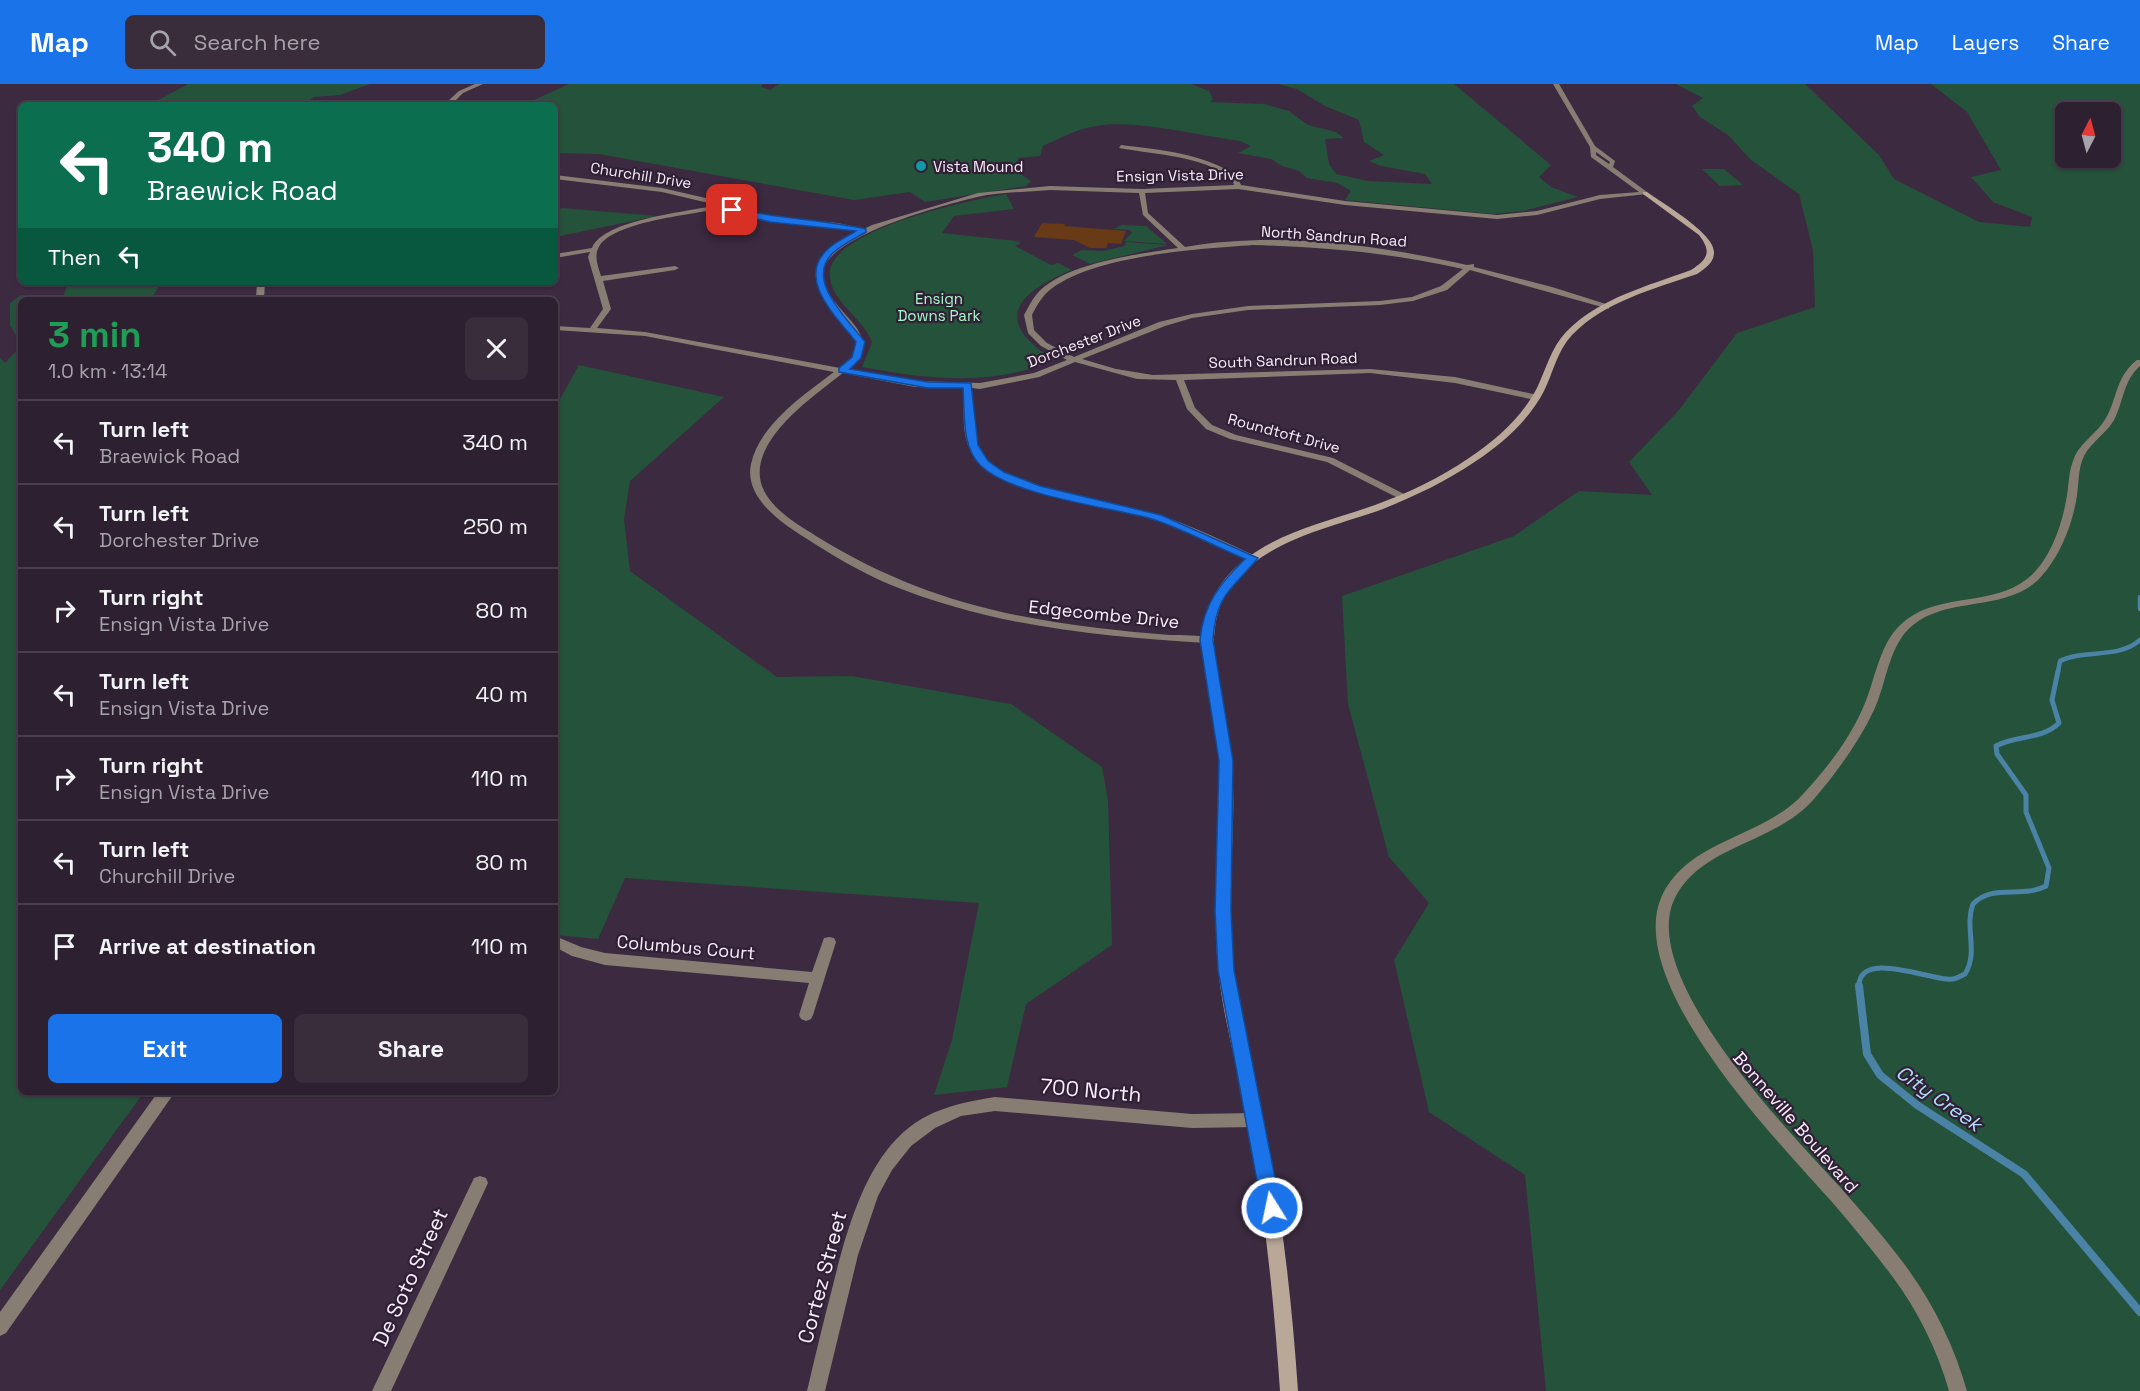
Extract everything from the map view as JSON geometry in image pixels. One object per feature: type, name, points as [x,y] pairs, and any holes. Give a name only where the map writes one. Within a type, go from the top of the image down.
[{"type":"street","points":[[450,102],[460,93],[480,84]]},
{"type":"street","points":[[1289,1391],[1280,1268],[1256,1120],[1226,970],[1223,911],[1226,761],[1207,640],[1208,625],[1218,595],[1228,581],[1252,558],[1287,541],[1403,497],[1450,474],[1490,447],[1518,420],[1536,397],[1562,342],[1581,322],[1606,307],[1694,272],[1706,264],[1711,254],[1709,244],[1701,234],[1610,167],[1598,162],[1593,156],[1593,147],[1556,84]]},
{"type":"street","points":[[1121,147],[1174,154],[1209,164],[1232,174],[1238,187]]},
{"type":"street","name":"Churchill Drive","points":[[558,177],[662,190],[708,200],[770,220],[838,225],[863,231]]},
{"type":"street","name":"Ensign Vista Drive","points":[[842,370],[856,358],[861,342],[827,297],[819,281],[818,272],[830,251],[863,231],[952,201],[1005,191],[1066,187],[1143,191],[1238,187],[1345,203],[1487,217],[1528,215],[1583,200],[1645,193]]},
{"type":"street","points":[[1143,191],[1145,214],[1184,249]]},
{"type":"street","points":[[558,256],[592,250],[602,239],[627,226],[724,206]]},
{"type":"street","name":"North Sandrun Road","points":[[1038,338],[1030,326],[1029,314],[1034,302],[1050,286],[1076,274],[1117,262],[1184,249],[1243,244],[1319,246],[1405,254],[1471,266],[1528,281],[1606,307]]},
{"type":"street","points":[[592,250],[607,309],[593,329]]},
{"type":"street","name":"Dorchester Drive","points":[[558,328],[645,334],[928,385],[968,385],[1018,380],[1073,361],[1162,324],[1208,313],[1248,308],[1380,303],[1413,299],[1444,288],[1471,266]]},
{"type":"street","points":[[599,279],[675,268]]},
{"type":"street","name":"South Sandrun Road","points":[[1038,338],[1073,361],[1119,374],[1179,377],[1300,371],[1389,372],[1455,380],[1536,397]]},
{"type":"street","name":"Bonneville Boulevard","points":[[1958,1391],[1939,1341],[1899,1271],[1840,1199],[1742,1092],[1707,1043],[1684,999],[1669,961],[1664,940],[1666,902],[1682,875],[1711,855],[1780,821],[1802,805],[1834,767],[1871,704],[1891,644],[1913,620],[1952,605],[2009,592],[2026,585],[2039,573],[2060,533],[2070,505],[2078,457],[2109,422],[2125,376],[2140,362]]},
{"type":"street","name":"Edgecombe Drive","points":[[842,370],[772,431],[757,458],[755,476],[761,493],[772,508],[792,525],[828,548],[875,573],[926,594],[982,612],[1083,632],[1207,640]]},
{"type":"street","name":"Roundtoft Drive","points":[[1179,377],[1191,409],[1209,427],[1233,437],[1330,460],[1403,497]]},
{"type":"street","points":[[968,385],[972,445],[984,463],[1000,474],[1036,488],[1157,518],[1252,558]]},
{"type":"street","name":"Columbus Court","points":[[558,942],[577,952],[614,960],[818,978]]},
{"type":"street","points":[[806,1015],[829,942]]},
{"type":"street","points":[[0,1327],[165,1095]]},
{"type":"street","name":"700 North","points":[[926,1124],[964,1107],[995,1104],[1192,1121],[1256,1120]]},
{"type":"street","name":"Cortez Street","points":[[816,1391],[854,1236],[863,1209],[883,1168],[903,1144],[926,1124]]},
{"type":"street","name":"De Soto Street","points":[[381,1391],[480,1183]]},
{"type":"green space","points":[[188,84],[370,84],[340,95],[314,97],[307,102],[155,102]]},
{"type":"green space","points":[[569,84],[762,84],[761,87],[770,90],[779,84],[1191,84],[1209,91],[1213,99],[1210,102],[1264,104],[1289,111],[1308,125],[1336,132],[1344,138],[1325,139],[1329,164],[1336,174],[1368,181],[1432,184],[1425,174],[1381,166],[1369,161],[1384,155],[1364,142],[1359,120],[1325,106],[1297,89],[1278,84],[1454,84],[1551,165],[1539,177],[1551,187],[1578,197],[1523,211],[1493,214],[1345,200],[1351,191],[1337,183],[1307,178],[1299,171],[1282,166],[1271,159],[1238,153],[1251,146],[1240,141],[1148,126],[1112,124],[1089,127],[1043,146],[1040,156],[1018,158],[1016,171],[1031,181],[1026,186],[925,202],[910,192],[854,200],[599,154],[558,153],[558,102],[530,102]]},
{"type":"green space","points":[[1676,84],[1805,84],[1879,155],[1894,179],[1979,222],[2030,227],[2032,217],[1993,202],[1971,177],[2001,170],[1967,112],[1931,84],[2140,84],[2140,1391],[1546,1391],[1525,1175],[1429,1112],[1394,960],[1429,903],[1389,857],[1348,704],[1342,596],[1514,536],[1579,491],[1652,495],[1629,462],[1679,410],[1737,333],[1815,307],[1813,250],[1799,194],[1751,160],[1728,135],[1700,117],[1692,106],[1703,98]]},
{"type":"green space","points":[[1702,169],[1724,169],[1743,185],[1720,186]]},
{"type":"green space","name":"Ensign Downs Park","points":[[1006,194],[1014,209],[954,216],[942,233],[1016,241],[1021,243],[1015,246],[1051,265],[1058,263],[1072,270],[1038,288],[1026,298],[1019,308],[1018,320],[1022,332],[1034,345],[1053,359],[1052,361],[1005,375],[958,378],[910,375],[862,367],[872,342],[868,333],[842,303],[832,287],[830,278],[834,261],[849,245],[902,220]]},
{"type":"green space","points":[[562,208],[657,216],[558,236],[558,210]]},
{"type":"green space","points":[[1122,225],[1146,226],[1167,244],[1124,241],[1132,233],[1130,230],[1114,229]]},
{"type":"green space","points":[[1126,242],[1168,245],[1090,264],[1072,255],[1082,250],[1103,251],[1124,246]]},
{"type":"green space","points":[[68,285],[160,285],[152,297],[63,296]]},
{"type":"green space","points":[[18,297],[18,339],[10,325],[10,303]]},
{"type":"green space","points":[[18,349],[18,1095],[142,1095],[0,1290],[0,358],[5,363]]},
{"type":"green space","points":[[579,365],[724,397],[630,481],[624,519],[630,571],[777,677],[852,676],[1011,704],[1102,767],[1108,800],[1112,945],[1026,1004],[1007,1087],[934,1095],[952,1040],[979,903],[625,878],[598,939],[558,935],[558,403]]},
{"type":"building","points":[[1042,223],[1126,231],[1121,244],[1108,243],[1106,248],[1090,248],[1074,240],[1034,237]]},
{"type":"waterway","name":"City Creek","points":[[2140,597],[2140,609]]},
{"type":"waterway","name":"City Creek","points":[[2058,672],[2060,661],[2070,657],[2122,650],[2140,640]]},
{"type":"waterway","name":"City Creek","points":[[1859,987],[1861,976],[1869,970],[1881,968],[1947,979],[1955,979],[1965,974],[1971,957],[1970,922],[1973,904],[1989,894],[2037,890],[2046,886],[2049,868],[2026,812],[2026,795],[1997,754],[1996,746],[2037,735],[2059,723],[2052,700],[2058,671]]},
{"type":"waterway","name":"City Creek","points":[[1859,987],[1867,1054],[1880,1075],[1917,1105],[2024,1174],[2140,1312]]},
{"type":"place","name":"Vista Mound","points":[[921,166]]},
{"type":"route","points":[[732,210],[770,220],[838,225],[863,231],[841,242],[830,251],[818,272],[819,281],[827,297],[861,342],[856,358],[842,370],[915,384],[954,387],[968,385],[972,445],[984,463],[1000,474],[1036,488],[1120,506],[1157,518],[1252,558],[1228,581],[1218,595],[1208,625],[1207,640],[1221,714],[1226,761],[1227,834],[1223,943],[1226,970],[1272,1208]]}]
